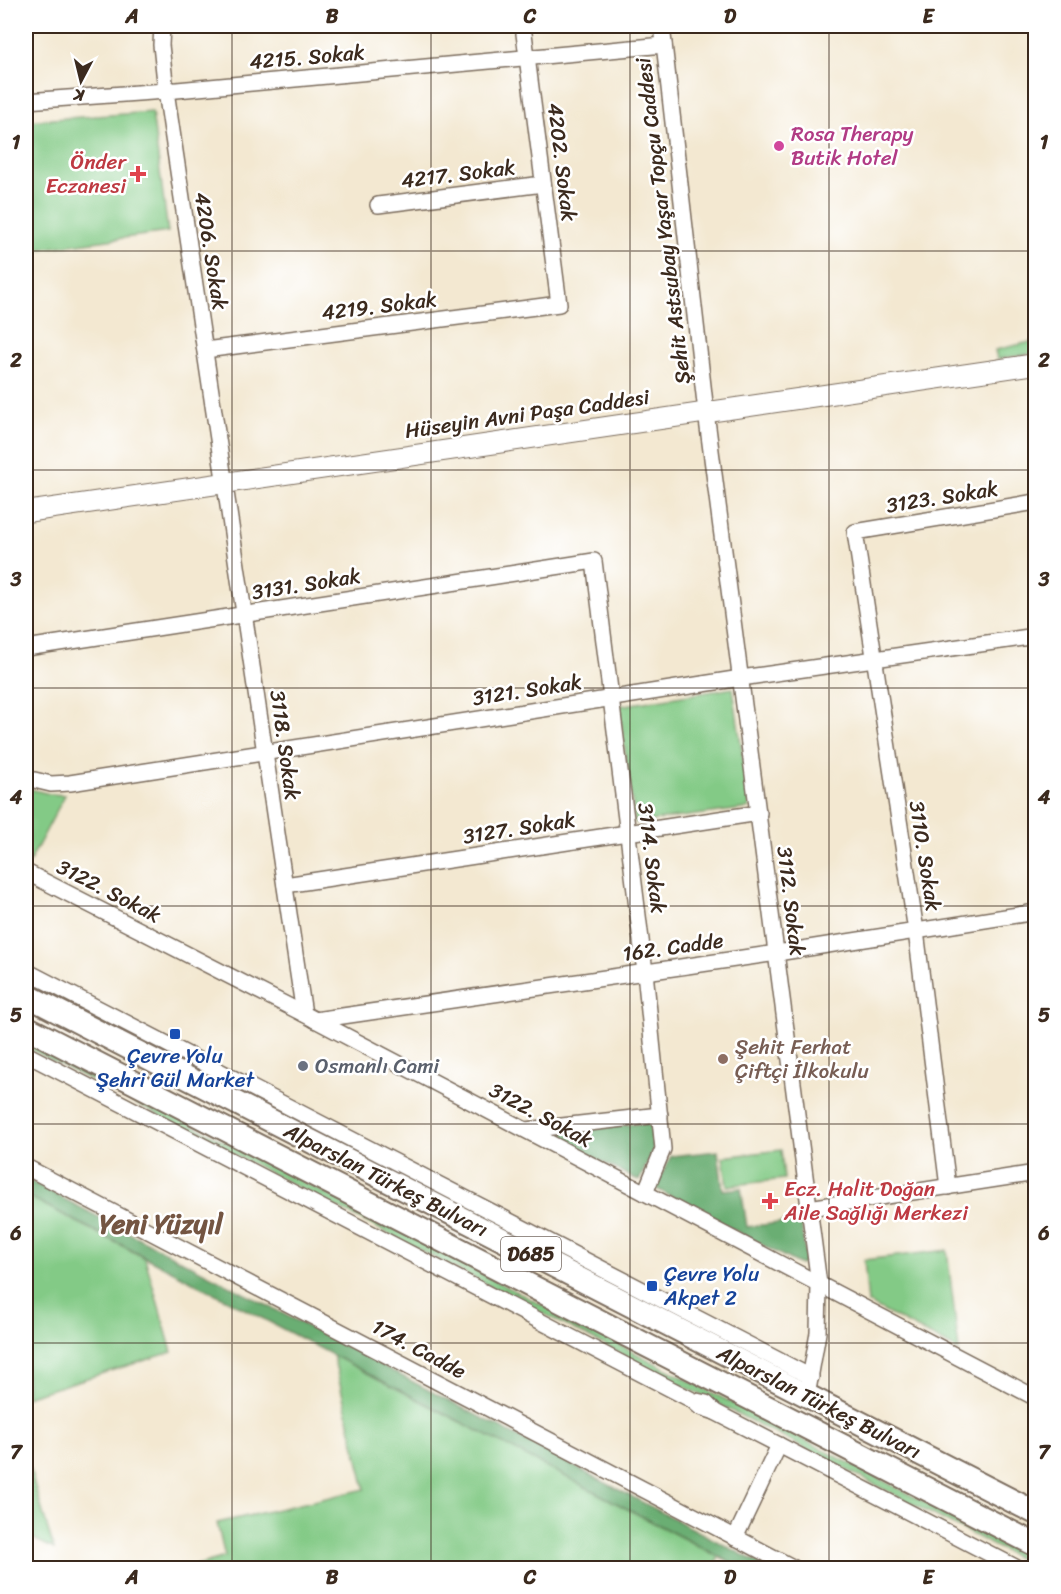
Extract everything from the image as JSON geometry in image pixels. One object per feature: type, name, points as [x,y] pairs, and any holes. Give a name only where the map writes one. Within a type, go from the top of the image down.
[{"type":"highway","name":"Alparslan Türkeş Bulvarı","points":[[26,995],[809,1387],[1035,1513]]},
{"type":"highway","name":"Alparslan Türkeş Bulvarı","points":[[26,1027],[1035,1545]]},
{"type":"main road","name":"Hüseyin Avni Paşa Caddesi","points":[[26,512],[1035,364]]},
{"type":"street","name":"4206. Sokak","points":[[162,26],[161,45],[166,91],[225,482]]},
{"type":"street","name":"4202. Sokak","points":[[523,26],[559,304]]},
{"type":"street","name":"Şehit Astsubay Yaşar Topçu Caddesi","points":[[662,26],[706,412]]},
{"type":"street","name":"4215. Sokak","points":[[26,101],[166,91],[664,45]]},
{"type":"street","name":"4217. Sokak","points":[[378,205],[543,184]]},
{"type":"street","name":"4219. Sokak","points":[[205,350],[559,304]]},
{"type":"street","name":"3112. Sokak","points":[[706,412],[819,1284],[818,1333],[809,1387]]},
{"type":"street","name":"3118. Sokak","points":[[225,482],[285,885],[310,1017]]},
{"type":"street","name":"3123. Sokak","points":[[855,532],[1035,502]]},
{"type":"street","name":"3110. Sokak","points":[[855,532],[915,931],[948,1187]]},
{"type":"street","name":"3131. Sokak","points":[[26,648],[594,561]]},
{"type":"street","name":"3114. Sokak","points":[[594,561],[645,972],[663,1149],[645,1193]]},
{"type":"street","name":"3121. Sokak","points":[[26,778],[60,784],[741,678],[1035,636]]},
{"type":"street","name":"3127. Sokak","points":[[285,885],[759,813]]},
{"type":"street","name":"3122. Sokak","points":[[26,872],[310,1017],[1035,1398]]},
{"type":"street","name":"162. Cadde","points":[[310,1017],[777,953],[1035,912]]},
{"type":"street","points":[[26,971],[809,1387]]},
{"type":"street","points":[[26,1054],[692,1400],[704,1409],[715,1412],[1015,1568]]},
{"type":"street","points":[[525,1130],[660,1115]]},
{"type":"street","name":"174. Cadde","points":[[26,1167],[794,1569]]},
{"type":"street","points":[[809,1208],[1035,1173]]},
{"type":"street","points":[[735,1538],[779,1445]]},
{"type":"green space","points":[[152,112],[168,232],[26,251],[26,121]]},
{"type":"green space","points":[[1035,341],[1035,353],[997,359],[995,350]]},
{"type":"green space","points":[[733,688],[750,808],[635,823],[619,706]]},
{"type":"green space","points":[[26,788],[65,795],[29,863],[26,861]]},
{"type":"green space","points":[[26,1039],[1035,1559],[1035,1567],[26,1047]]},
{"type":"green space","points":[[651,1122],[654,1149],[639,1181],[556,1138],[556,1133]]},
{"type":"green space","points":[[781,1150],[784,1179],[727,1186],[723,1157]]},
{"type":"green space","points":[[718,1151],[723,1190],[741,1188],[747,1227],[801,1220],[806,1261],[800,1265],[655,1188],[671,1156]]},
{"type":"green space","points":[[26,1179],[768,1568],[741,1568],[26,1195]]},
{"type":"green space","points":[[26,1195],[145,1258],[172,1352],[26,1397]]},
{"type":"green space","points":[[947,1250],[959,1351],[868,1303],[864,1260]]},
{"type":"green space","points":[[333,1355],[719,1557],[713,1568],[187,1568],[225,1557],[217,1523],[365,1489]]},
{"type":"green space","points":[[26,1457],[54,1549],[26,1535]]},
{"type":"place","name":"Rosa Therapy Butik Hotel","points":[[779,146]]},
{"type":"place","name":"Önder Eczanesi","points":[[138,174]]},
{"type":"place","name":"Çevre Yolu Şehri Gül Market","points":[[175,1034]]},
{"type":"place","name":"Şehit Ferhat Çiftçi İlkokulu","points":[[723,1059]]},
{"type":"place","name":"Osmanlı Cami","points":[[303,1066]]},
{"type":"place","name":"Ecz. Halit Doğan Aile Sağlığı Merkezi","points":[[770,1201]]},
{"type":"place","name":"Çevre Yolu Akpet 2","points":[[652,1286]]},
{"type":"district","name":"Yeni Yüzyıl","points":[[161,1224]]}]
